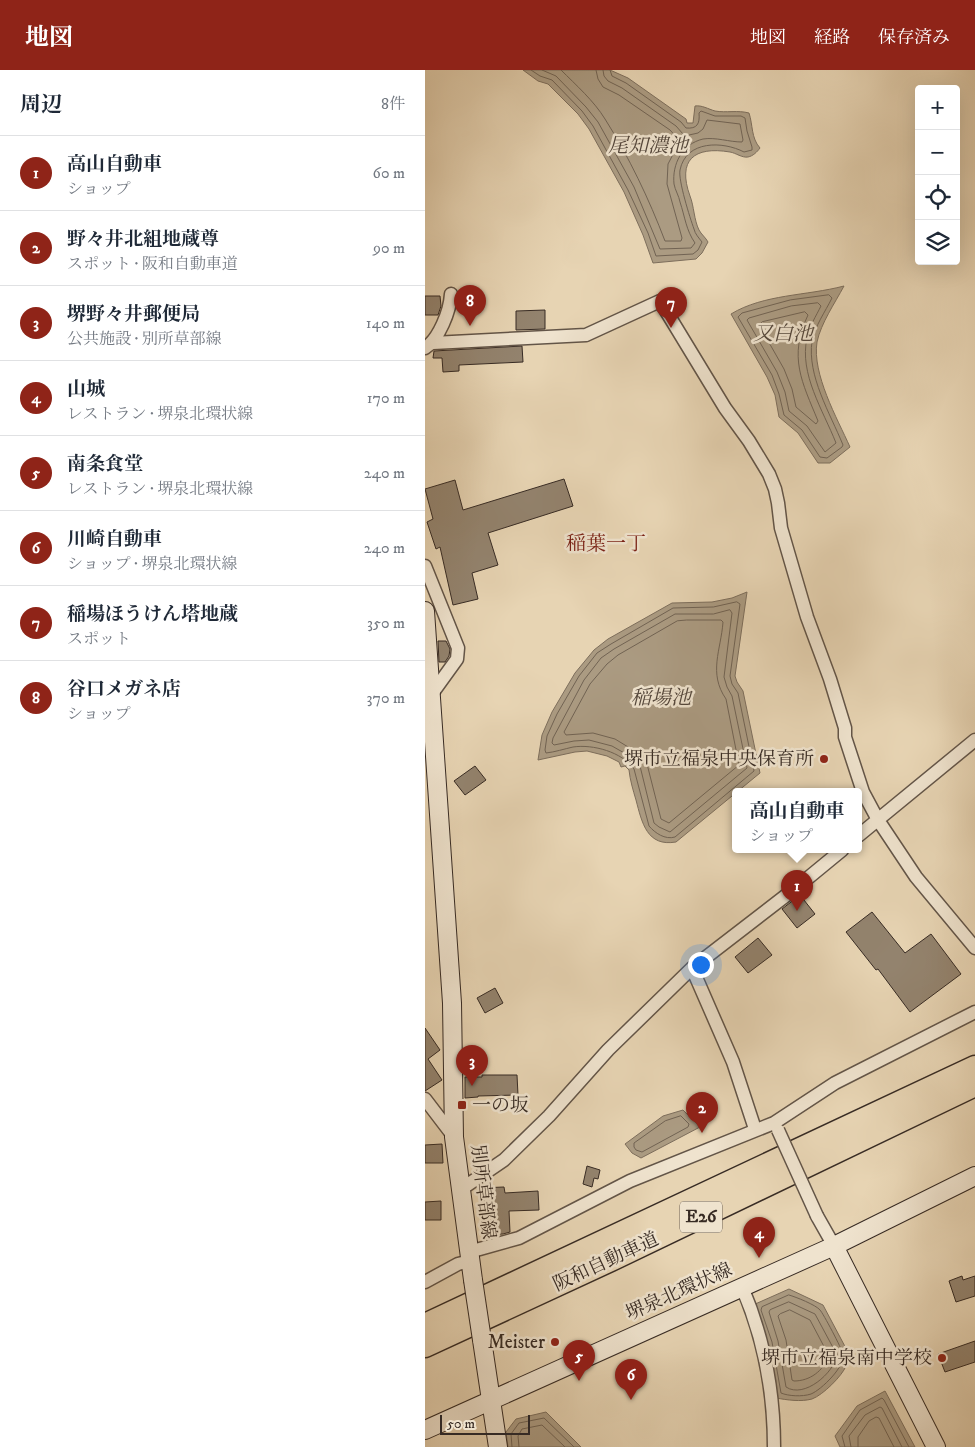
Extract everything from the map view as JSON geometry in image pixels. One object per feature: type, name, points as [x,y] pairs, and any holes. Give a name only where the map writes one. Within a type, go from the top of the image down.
[{"type":"highway","name":"阪和自動車道","points":[[425,1324],[975,1068]]},
{"type":"highway","name":"阪和自動車道","points":[[425,1346],[615,1258],[975,1085]]},
{"type":"main road","name":"別所草部線","points":[[425,611],[431,695],[431,787],[452,1003],[454,1137],[469,1256],[498,1447]]},
{"type":"main road","name":"堺泉北環状線","points":[[425,1430],[834,1246],[975,1176]]},
{"type":"main road","points":[[834,1246],[936,1447]]},
{"type":"street","points":[[429,346],[448,311],[451,294]]},
{"type":"street","points":[[429,346],[586,335],[660,301],[725,408],[749,441],[769,474],[777,496],[781,528],[807,617],[830,680],[845,728],[845,737],[862,788]]},
{"type":"street","points":[[425,566],[458,648],[457,659],[431,695]]},
{"type":"street","points":[[862,833],[975,740]]},
{"type":"street","points":[[862,789],[878,820],[916,877],[975,948]]},
{"type":"street","points":[[460,1190],[504,1160],[549,1116],[608,1050],[692,968],[838,853]]},
{"type":"street","points":[[692,968],[733,1062],[755,1129]]},
{"type":"street","points":[[425,1282],[469,1256],[519,1238],[630,1181],[755,1129],[776,1126],[835,1083],[975,1012]]},
{"type":"street","points":[[425,1099],[454,1137]]},
{"type":"street","points":[[776,1126],[817,1216],[834,1246]]},
{"type":"street","points":[[742,1287],[761,1340],[770,1386],[774,1421],[774,1447]]},
{"type":"water","name":"尾知濃池","points":[[523,70],[610,70],[628,78],[686,119],[687,123],[693,123],[695,106],[715,111],[749,113],[754,136],[760,148],[755,154],[746,157],[730,152],[707,151],[692,158],[687,165],[687,184],[696,222],[700,232],[708,242],[696,259],[653,263],[624,192],[589,129],[578,114],[548,84],[538,81]]},
{"type":"water","name":"又白池","points":[[844,286],[822,328],[817,342],[816,355],[827,396],[850,447],[830,463],[818,463],[798,433],[779,417],[775,395],[767,377],[731,314],[744,307],[771,299]]},
{"type":"water","name":"稲場池","points":[[747,592],[735,676],[743,691],[760,773],[742,788],[732,788],[732,796],[676,842],[666,843],[658,841],[647,832],[641,817],[629,770],[625,766],[621,767],[619,762],[607,756],[587,751],[538,760],[542,735],[552,712],[575,673],[594,650],[608,639],[672,603],[712,602],[732,598]]},
{"type":"water","points":[[683,1110],[700,1127],[641,1158],[632,1153],[625,1144],[663,1116]]},
{"type":"water","points":[[789,1289],[823,1305],[849,1354],[844,1370],[836,1380],[821,1394],[808,1400],[776,1398],[753,1305]]},
{"type":"water","points":[[885,1391],[915,1447],[840,1447],[835,1436],[857,1406]]},
{"type":"water","points":[[546,1412],[581,1447],[508,1447],[506,1432],[516,1419]]},
{"type":"building","points":[[425,296],[440,296],[441,306],[438,315],[425,315]]},
{"type":"building","points":[[545,310],[545,329],[516,330],[516,311]]},
{"type":"building","points":[[522,346],[523,362],[459,365],[459,371],[443,372],[442,358],[433,358],[434,351]]},
{"type":"building","points":[[564,479],[573,506],[488,533],[498,565],[472,573],[478,599],[453,605],[440,547],[436,549],[427,522],[433,519],[425,489],[455,480],[463,510]]},
{"type":"building","points":[[438,641],[446,641],[450,649],[449,656],[445,662],[439,662]]},
{"type":"building","points":[[475,766],[486,780],[465,795],[454,781]]},
{"type":"building","points":[[800,895],[815,914],[797,928],[782,909]]},
{"type":"building","points":[[872,912],[905,953],[931,934],[961,974],[910,1012],[878,969],[876,970],[846,932]]},
{"type":"building","points":[[758,938],[772,955],[748,973],[735,957]]},
{"type":"building","points":[[495,988],[503,1003],[485,1013],[477,998]]},
{"type":"building","points":[[425,1028],[440,1050],[428,1059],[442,1080],[425,1091]]},
{"type":"building","points":[[482,1075],[517,1075],[518,1095],[465,1098],[465,1077],[482,1077]]},
{"type":"building","points":[[442,1144],[443,1163],[425,1163],[425,1145]]},
{"type":"building","points":[[587,1166],[600,1170],[598,1179],[594,1178],[592,1187],[583,1184]]},
{"type":"building","points":[[504,1187],[505,1193],[538,1191],[539,1210],[509,1211],[510,1232],[485,1235],[483,1206],[480,1206],[479,1188]]},
{"type":"building","points":[[441,1201],[441,1220],[425,1220],[425,1202]]},
{"type":"building","points":[[962,1276],[963,1280],[975,1276],[975,1296],[956,1302],[949,1281]]},
{"type":"building","points":[[975,1341],[975,1362],[945,1372],[938,1354]]},
{"type":"place","name":"谷口メガネ店","points":[[470,326]]},
{"type":"place","name":"稲場ほうけん塔地蔵","points":[[671,328]]},
{"type":"place","name":"堺市立福泉中央保育所","points":[[824,759]]},
{"type":"place","name":"高山自動車","points":[[797,911]]},
{"type":"place","name":"堺野々井郵便局","points":[[472,1086]]},
{"type":"place","name":"一の坂","points":[[462,1105]]},
{"type":"place","name":"野々井北組地蔵尊","points":[[702,1133]]},
{"type":"place","name":"山城","points":[[759,1258]]},
{"type":"place","name":"Meister","points":[[555,1342]]},
{"type":"place","name":"堺市立福泉南中学校","points":[[942,1358]]},
{"type":"place","name":"南条食堂","points":[[579,1381]]},
{"type":"place","name":"川崎自動車","points":[[631,1400]]},
{"type":"district","name":"稲葉一丁","points":[[606,544]]}]
